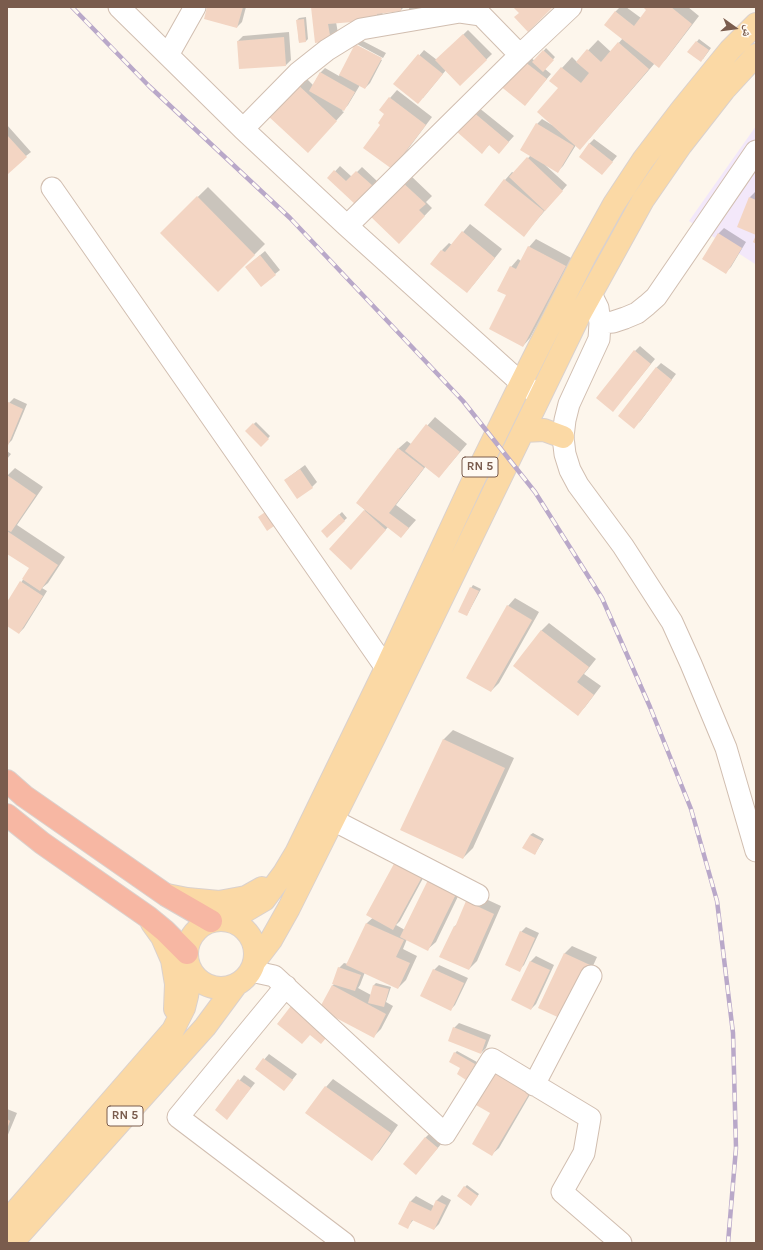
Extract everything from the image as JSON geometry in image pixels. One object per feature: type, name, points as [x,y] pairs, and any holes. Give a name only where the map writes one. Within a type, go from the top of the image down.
[{"type":"highway","points":[[7,781],[24,796],[166,895],[220,920]]},
{"type":"highway","points":[[7,815],[42,843],[148,917],[165,931],[189,962]]},
{"type":"main road","name":"RN 5","points":[[220,920],[248,910],[264,900],[284,874],[307,832],[386,668],[521,382],[584,258],[614,204],[642,160],[730,50],[756,24]]},
{"type":"main road","name":"RN 5","points":[[253,966],[271,940],[289,908],[591,294],[643,200],[681,145],[724,90],[756,55]]},
{"type":"main road","points":[[523,431],[544,430],[563,437]]},
{"type":"main road","points":[[166,895],[207,902],[235,900],[246,897],[258,891],[284,874]]},
{"type":"main road","points":[[148,917],[162,937],[172,960],[176,984],[175,1009],[165,1039]]},
{"type":"main road","points":[[220,920],[238,924],[247,930],[253,939],[256,950],[253,966],[244,979],[236,986],[216,988],[206,985],[198,979],[189,962],[188,945],[191,937],[196,930],[220,920]]},
{"type":"main road","name":"RN 5","points":[[7,1221],[172,1030],[184,1008],[188,996],[189,962]]},
{"type":"main road","name":"RN 5","points":[[12,1243],[204,1027],[236,986]]},
{"type":"street","points":[[119,7],[243,128],[347,226],[521,382],[540,396]]},
{"type":"street","points":[[168,55],[195,7]]},
{"type":"street","points":[[347,226],[520,55],[572,7]]},
{"type":"street","points":[[243,128],[298,73],[327,50],[361,29],[460,12],[481,15],[520,55]]},
{"type":"street","points":[[600,323],[613,322],[625,318],[637,313],[647,306],[656,296],[756,151]]},
{"type":"street","points":[[52,188],[386,668]]},
{"type":"street","points":[[591,294],[598,308],[600,323],[599,339],[569,404],[565,420],[563,437],[568,465],[578,485],[623,546],[672,622],[726,748],[756,851]]},
{"type":"street","points":[[333,820],[478,895]]},
{"type":"street","points":[[253,966],[274,976],[286,986],[445,1134],[492,1059],[590,1118],[584,1153],[562,1192],[621,1243]]},
{"type":"street","points":[[534,1085],[591,976]]},
{"type":"street","points":[[286,986],[178,1117],[344,1243]]},
{"type":"shaded area","points":[[756,126],[756,264],[755,264],[689,221]]},
{"type":"building","points":[[207,7],[243,7],[237,28],[204,19]]},
{"type":"building","points":[[311,7],[401,7],[401,11],[377,14],[377,20],[328,24],[331,41],[315,43]]},
{"type":"building","points":[[513,7],[553,7],[528,32],[514,17],[519,13]]},
{"type":"building","points":[[643,7],[671,7],[692,24],[659,68],[604,25],[615,11],[634,26],[646,10]]},
{"type":"building","points":[[304,19],[306,42],[299,43],[296,20]]},
{"type":"building","points":[[463,34],[487,60],[460,86],[435,60]]},
{"type":"building","points":[[284,37],[286,66],[239,69],[237,41]]},
{"type":"building","points":[[696,41],[709,50],[701,62],[687,52]]},
{"type":"building","points":[[618,42],[649,69],[580,150],[537,112],[558,88],[549,81],[561,67],[581,83],[589,73],[576,62],[587,49],[601,62]]},
{"type":"building","points":[[355,44],[382,58],[365,89],[339,75]]},
{"type":"building","points":[[543,50],[554,60],[543,72],[532,62]]},
{"type":"building","points":[[418,54],[443,74],[418,104],[393,84]]},
{"type":"building","points":[[520,58],[547,79],[525,106],[499,85]]},
{"type":"building","points":[[320,72],[355,92],[344,111],[309,91]]},
{"type":"building","points":[[296,83],[337,121],[308,153],[267,115]]},
{"type":"building","points":[[389,97],[426,125],[392,169],[363,148],[380,125],[378,123],[384,114],[379,110]]},
{"type":"building","points":[[472,111],[509,142],[499,154],[489,145],[482,154],[456,131]]},
{"type":"building","points":[[536,123],[574,146],[558,173],[520,150]]},
{"type":"building","points":[[7,135],[27,157],[8,174],[7,172]]},
{"type":"building","points":[[589,143],[613,162],[602,175],[579,157]]},
{"type":"building","points":[[527,157],[563,191],[545,211],[509,177]]},
{"type":"building","points":[[334,170],[346,181],[356,171],[373,186],[356,205],[327,178]]},
{"type":"building","points":[[504,179],[544,211],[524,237],[484,205]]},
{"type":"building","points":[[401,181],[426,204],[419,210],[425,216],[399,244],[369,215]]},
{"type":"building","points":[[197,196],[255,255],[218,292],[160,233]]},
{"type":"building","points":[[749,197],[756,200],[756,235],[737,227]]},
{"type":"building","points":[[462,231],[495,258],[467,293],[430,264],[441,250],[445,252]]},
{"type":"building","points":[[718,233],[742,248],[726,274],[702,259]]},
{"type":"building","points":[[756,235],[756,244],[753,242]]},
{"type":"building","points":[[528,246],[566,266],[523,347],[489,329],[506,295],[497,291],[510,266],[516,269]]},
{"type":"building","points":[[260,255],[276,275],[261,287],[245,267]]},
{"type":"building","points":[[634,350],[651,364],[613,412],[596,398]]},
{"type":"building","points":[[656,367],[672,380],[634,429],[618,416]]},
{"type":"building","points":[[8,402],[23,409],[7,448],[7,404]]},
{"type":"building","points":[[253,423],[269,439],[261,447],[245,431]]},
{"type":"building","points":[[426,424],[460,452],[439,478],[405,451]]},
{"type":"building","points":[[398,448],[424,468],[389,513],[409,528],[401,538],[356,503]]},
{"type":"building","points":[[300,469],[313,488],[297,499],[284,480]]},
{"type":"building","points":[[7,475],[36,495],[11,532],[7,530]]},
{"type":"building","points":[[271,508],[281,521],[267,531],[258,517]]},
{"type":"building","points":[[364,510],[386,530],[351,570],[329,549]]},
{"type":"building","points":[[339,514],[345,521],[327,538],[321,531]]},
{"type":"building","points":[[7,531],[58,565],[40,591],[22,579],[29,568],[7,554]]},
{"type":"building","points":[[20,581],[43,596],[19,634],[7,626],[7,602]]},
{"type":"building","points":[[470,587],[479,591],[467,616],[458,612]]},
{"type":"building","points":[[507,605],[532,620],[491,692],[466,678]]},
{"type":"building","points":[[541,630],[589,667],[577,682],[594,695],[578,716],[513,666]]},
{"type":"building","points":[[443,739],[505,768],[463,859],[400,830]]},
{"type":"building","points":[[530,835],[542,841],[535,855],[522,848]]},
{"type":"building","points":[[396,860],[423,875],[393,930],[366,915]]},
{"type":"building","points":[[429,878],[457,892],[428,951],[400,937]]},
{"type":"building","points":[[466,901],[494,914],[469,970],[439,957],[454,926],[455,927]]},
{"type":"building","points":[[366,923],[404,940],[396,957],[410,963],[398,989],[346,965]]},
{"type":"building","points":[[520,931],[535,938],[520,972],[505,965]]},
{"type":"building","points":[[564,953],[590,965],[564,1020],[538,1008]]},
{"type":"building","points":[[530,961],[550,970],[531,1010],[511,1000]]},
{"type":"building","points":[[338,967],[361,975],[355,991],[332,984]]},
{"type":"building","points":[[433,969],[464,983],[451,1011],[420,996]]},
{"type":"building","points":[[332,985],[386,1014],[374,1038],[319,1009]]},
{"type":"building","points":[[373,985],[389,989],[384,1007],[368,1003]]},
{"type":"building","points":[[294,1002],[331,1032],[321,1044],[310,1035],[302,1044],[277,1024]]},
{"type":"building","points":[[453,1027],[486,1040],[481,1054],[448,1041]]},
{"type":"building","points":[[454,1052],[475,1064],[466,1080],[457,1074],[460,1068],[449,1062]]},
{"type":"building","points":[[263,1058],[293,1080],[284,1091],[255,1069]]},
{"type":"building","points":[[496,1072],[521,1087],[520,1089],[529,1094],[492,1156],[472,1144],[490,1113],[476,1105]]},
{"type":"building","points":[[238,1079],[251,1088],[227,1120],[215,1110]]},
{"type":"building","points":[[325,1086],[391,1133],[372,1161],[305,1113]]},
{"type":"building","points":[[7,1119],[10,1121],[7,1129]]},
{"type":"building","points":[[425,1137],[438,1148],[416,1175],[403,1164]]},
{"type":"building","points":[[464,1186],[478,1196],[471,1206],[457,1196]]},
{"type":"building","points":[[436,1200],[446,1205],[434,1230],[412,1220],[408,1229],[398,1224],[410,1201],[431,1211]]},
{"type":"railway","points":[[72,7],[149,86],[290,218],[463,401],[535,492],[602,598],[650,707],[691,809],[717,901],[733,1033],[736,1148],[728,1243]]}]
